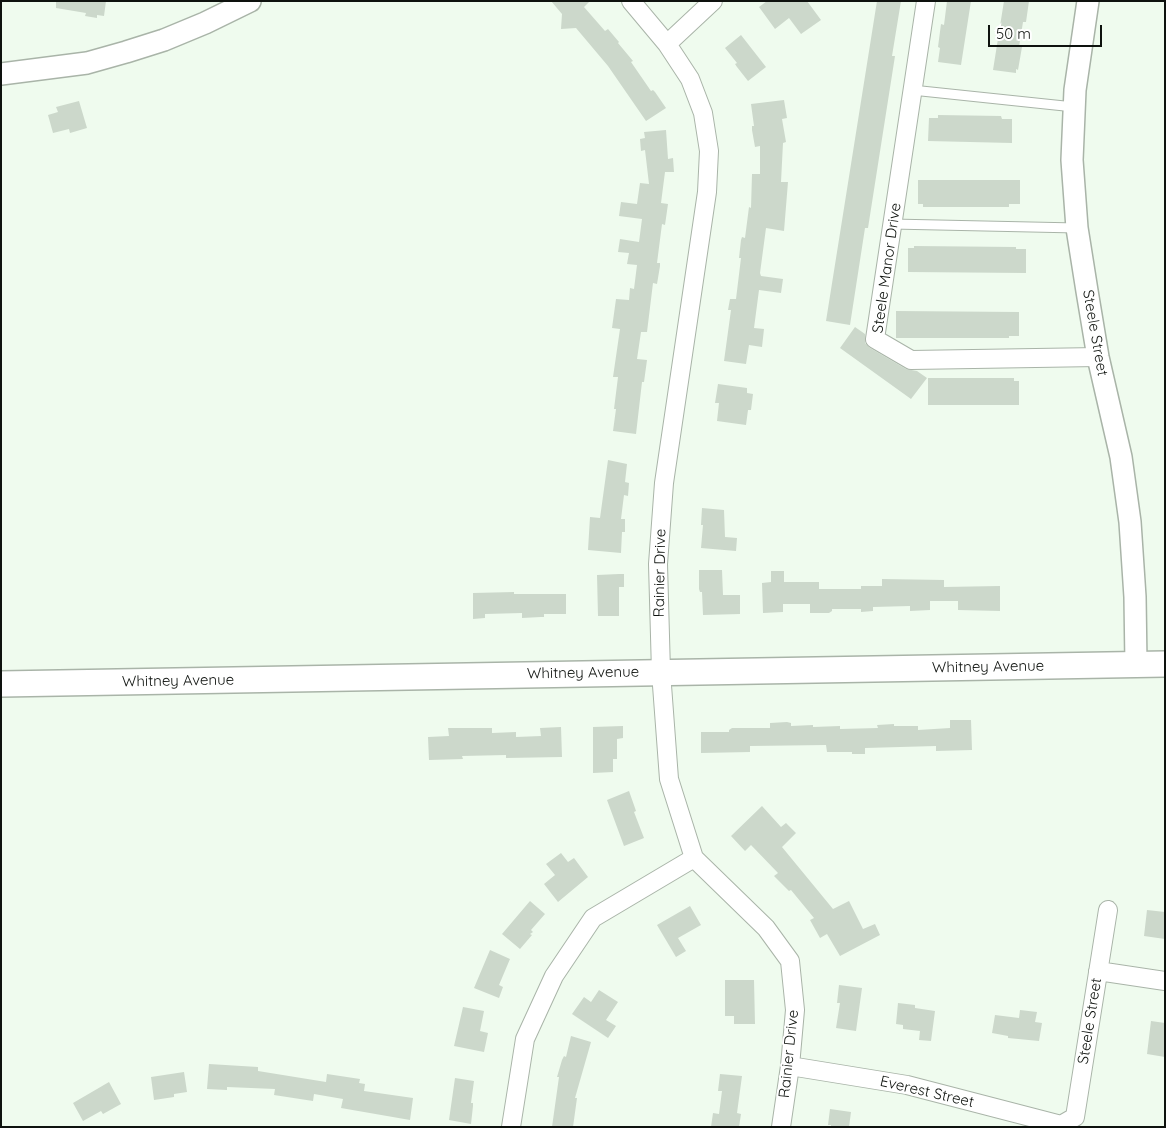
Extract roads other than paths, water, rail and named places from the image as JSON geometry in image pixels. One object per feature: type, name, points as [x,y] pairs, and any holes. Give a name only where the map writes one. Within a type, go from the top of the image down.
[{"type":"main road","name":"Whitney Avenue","points":[[1,684],[1165,664]]},
{"type":"street","points":[[1,74],[87,63],[126,52],[164,40],[250,1]]},
{"type":"street","name":"Rainier Drive","points":[[631,1],[666,44],[690,79],[703,113],[709,150],[707,192],[664,483],[658,564],[661,672],[669,779],[694,858],[766,928],[790,961],[796,1010],[781,1127]]},
{"type":"street","points":[[666,44],[713,1]]},
{"type":"street","name":"Steele Manor Drive","points":[[926,1],[875,339],[911,360],[1098,356]]},
{"type":"street","name":"Steele Street","points":[[1088,1],[1075,90],[1072,160],[1077,228],[1098,356],[1121,457],[1130,522],[1135,597],[1136,664]]},
{"type":"street","points":[[511,1127],[525,1039],[554,976],[593,918],[694,858]]},
{"type":"street","name":"Steele Street","points":[[1061,1126],[1075,1116],[1108,910]]},
{"type":"street","points":[[1098,972],[1165,981]]},
{"type":"street","name":"Everest Street","points":[[790,1066],[907,1085],[1061,1126]]},
{"type":"lane","points":[[912,90],[1074,107]]},
{"type":"lane","points":[[892,224],[1077,228]]}]
